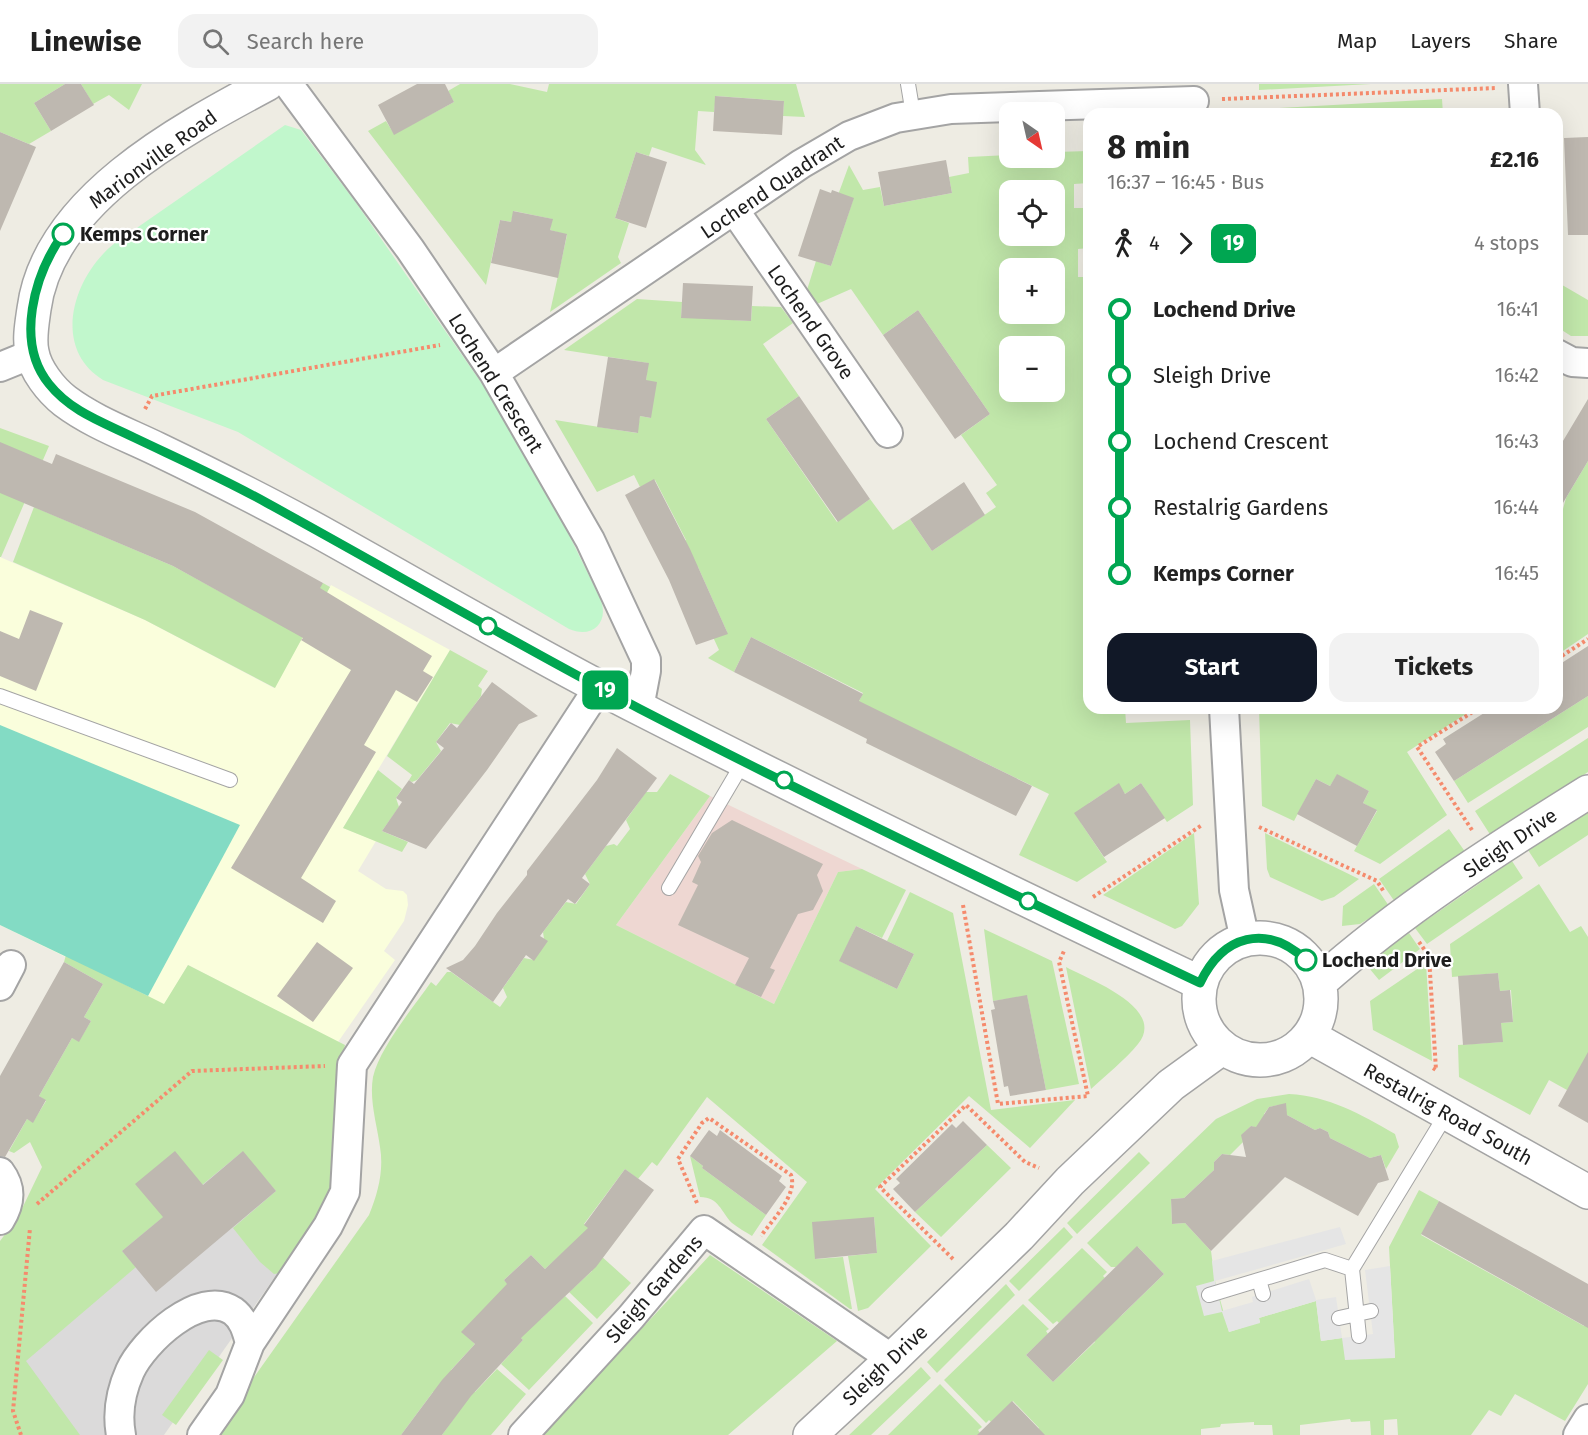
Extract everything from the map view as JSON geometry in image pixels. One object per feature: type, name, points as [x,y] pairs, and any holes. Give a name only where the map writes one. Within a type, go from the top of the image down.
[{"type":"street","name":"Marionville Road","points":[[32,354],[32,321],[41,277],[58,242],[74,219],[112,183],[187,130],[267,84]]},
{"type":"street","name":"Lochend Crescent","points":[[288,84],[410,249],[494,373],[590,540],[643,650],[646,671],[639,708]]},
{"type":"street","name":"Lochend Quadrant","points":[[494,373],[801,164],[849,136],[913,114],[965,108],[1194,100]]},
{"type":"street","name":"Lochend Grove","points":[[735,211],[888,433]]},
{"type":"street","points":[[0,367],[32,354],[38,369],[62,399],[93,419],[262,500],[639,708],[1200,983]]},
{"type":"street","points":[[202,1435],[230,1395],[250,1343],[328,1226],[345,1192],[352,1065],[599,687]]},
{"type":"street","points":[[1224,714],[1234,890],[1245,940]]},
{"type":"street","name":"Sleigh Drive","points":[[1319,983],[1365,942],[1489,856],[1588,792]]},
{"type":"street","points":[[1268,938],[1291,946],[1308,962],[1319,983],[1321,1002],[1317,1020],[1309,1036],[1294,1049],[1277,1058],[1258,1060],[1239,1057],[1222,1048],[1206,1030],[1199,1007],[1200,983],[1209,964],[1225,948],[1245,940],[1268,938]]},
{"type":"street","name":"Restalrig Road South","points":[[1309,1036],[1588,1192]]},
{"type":"street","name":"Sleigh Drive","points":[[810,1435],[974,1280],[1070,1181],[1171,1085],[1222,1048]]},
{"type":"street","points":[[0,1172],[6,1179],[9,1193],[8,1207],[0,1220]]},
{"type":"street","name":"Sleigh Gardens","points":[[523,1435],[631,1317],[704,1230],[892,1359]]},
{"type":"street","points":[[121,1435],[121,1398],[130,1370],[144,1348],[168,1325],[208,1306],[226,1307],[239,1317],[250,1343]]},
{"type":"street","points":[[1578,1435],[1588,1419]]},
{"type":"lane","points":[[908,84],[913,114]]},
{"type":"lane","points":[[0,696],[230,780]]},
{"type":"lane","points":[[669,888],[743,761],[746,762]]},
{"type":"lane","points":[[1359,1336],[1364,1312],[1352,1269],[1447,1113]]},
{"type":"lane","points":[[1209,1295],[1325,1260],[1352,1269]]},
{"type":"lane","points":[[1258,1280],[1263,1294]]},
{"type":"lane","points":[[1339,1318],[1364,1312]]},
{"type":"path","points":[[1194,100],[1524,95]]},
{"type":"path","points":[[130,436],[152,396],[426,347]]},
{"type":"path","points":[[1563,654],[1588,639]]},
{"type":"path","points":[[1469,714],[1417,747],[1489,856]]},
{"type":"path","points":[[32,1209],[192,1071],[352,1065]]},
{"type":"path","points":[[974,1280],[880,1187],[966,1104],[1025,1162],[1070,1181]]},
{"type":"path","points":[[704,1230],[694,1192],[678,1159],[702,1123],[709,1118],[791,1175],[793,1182],[792,1192],[745,1259]]},
{"type":"path","points":[[21,1435],[14,1411],[31,1220]]},
{"type":"shaded area","points":[[0,557],[145,620],[274,688],[331,585],[450,650],[343,828],[376,841],[358,871],[386,889],[403,891],[407,895],[408,905],[404,921],[384,951],[395,960],[338,1042],[188,965],[164,1005],[0,925]]},
{"type":"shaded area","points":[[710,796],[862,869],[838,872],[774,1004],[616,925]]},
{"type":"shaded area","points":[[164,1005],[336,1190],[164,1435],[0,1435],[0,1349]]},
{"type":"shaded area","points":[[1340,1227],[1346,1244],[1215,1281],[1222,1311],[1253,1302],[1252,1297],[1309,1279],[1316,1300],[1336,1297],[1342,1338],[1321,1341],[1316,1301],[1259,1318],[1260,1323],[1229,1332],[1222,1312],[1204,1316],[1196,1286],[1214,1281],[1212,1261]]},
{"type":"shaded area","points":[[1390,1266],[1395,1358],[1345,1360],[1342,1338],[1373,1334],[1365,1270]]},
{"type":"green space","points":[[0,84],[65,84],[34,103],[51,131],[29,144],[0,132]]},
{"type":"green space","points":[[81,84],[142,84],[129,110],[109,95],[93,104]]},
{"type":"green space","points":[[460,84],[510,84],[547,92],[549,84],[796,84],[805,117],[783,116],[784,101],[716,96],[714,112],[698,111],[695,150],[706,165],[652,147],[649,156],[636,152],[615,218],[629,223],[618,257],[621,263],[550,312],[567,235],[550,230],[552,219],[514,211],[511,222],[500,220],[486,285],[368,131],[386,121],[394,134],[454,102],[448,91]]},
{"type":"green space","points":[[1259,84],[1371,84],[1259,90]]},
{"type":"green space","points":[[1442,99],[1443,108],[1278,108]]},
{"type":"green space","points":[[285,125],[301,130],[354,200],[485,388],[550,496],[600,598],[603,614],[601,621],[592,630],[578,632],[569,629],[238,432],[103,380],[87,366],[77,349],[73,331],[74,311],[79,292],[88,273],[101,257],[115,243]]},
{"type":"green space","points":[[1083,151],[1083,183],[1074,184],[1074,208],[1083,208],[1083,249],[1078,249],[1078,277],[1083,277],[1083,714],[1125,714],[1126,723],[1190,720],[1193,805],[1167,822],[1141,783],[1125,794],[1118,784],[1089,803],[1081,823],[1107,862],[1077,882],[1019,855],[1049,794],[969,755],[962,768],[846,728],[863,693],[751,637],[734,672],[708,658],[719,650],[713,637],[727,632],[698,567],[672,548],[686,540],[655,480],[640,487],[634,475],[597,492],[555,420],[637,433],[640,416],[651,418],[646,380],[648,363],[564,350],[637,299],[682,302],[681,317],[751,321],[752,306],[781,307],[793,323],[763,344],[799,396],[766,419],[837,522],[870,499],[893,530],[910,519],[932,551],[996,507],[986,493],[997,485],[961,435],[990,414],[918,310],[883,335],[851,289],[817,304],[807,290],[816,261],[831,266],[853,200],[838,195],[849,165],[863,190],[880,187],[884,206],[952,193],[949,177],[969,173],[968,157],[999,155],[999,168],[1065,168],[1065,152]]},
{"type":"green space","points":[[1563,285],[1588,300],[1588,336],[1571,336],[1563,331]]},
{"type":"green space","points":[[0,428],[49,446],[1,557],[0,557]]},
{"type":"green space","points":[[1588,461],[1588,634],[1563,651],[1563,509],[1566,498]]},
{"type":"green space","points":[[34,507],[173,566],[237,601],[323,583],[330,587],[275,688],[145,620],[13,562]]},
{"type":"green space","points":[[450,650],[488,671],[478,686],[482,689],[481,696],[460,725],[450,723],[436,742],[441,751],[417,780],[412,782],[409,780],[412,775],[387,756]]},
{"type":"green space","points":[[1588,696],[1588,727],[1468,803],[1454,781],[1563,714]]},
{"type":"green space","points":[[1259,714],[1466,714],[1407,752],[1447,815],[1380,864],[1354,851],[1377,811],[1363,803],[1369,791],[1337,775],[1330,786],[1316,779],[1294,821],[1262,806]]},
{"type":"green space","points":[[0,725],[240,825],[148,996],[0,925]]},
{"type":"green space","points":[[1588,738],[1588,772],[1491,836],[1475,811]]},
{"type":"green space","points":[[378,770],[402,789],[396,798],[399,807],[382,831],[408,842],[402,852],[343,828]]},
{"type":"green space","points":[[670,774],[710,796],[616,925],[774,1004],[838,872],[862,869],[906,890],[882,938],[856,926],[840,961],[897,989],[914,954],[887,941],[910,892],[953,913],[991,1110],[1075,1100],[1030,1148],[969,1096],[875,1189],[931,1246],[868,1308],[858,1311],[848,1256],[877,1253],[874,1217],[815,1259],[843,1257],[852,1309],[850,1309],[762,1245],[807,1182],[707,1097],[657,1166],[652,1162],[638,1179],[625,1169],[584,1224],[598,1235],[590,1246],[631,1283],[597,1319],[569,1292],[592,1271],[569,1247],[545,1269],[531,1255],[504,1280],[541,1319],[565,1296],[593,1323],[529,1390],[501,1364],[523,1340],[500,1318],[462,1332],[475,1344],[451,1370],[475,1392],[497,1369],[526,1394],[491,1435],[442,1435],[459,1411],[433,1392],[401,1435],[213,1435],[369,1215],[381,1173],[380,1147],[373,1103],[373,1077],[382,1053],[398,1028],[431,982],[436,986],[447,972],[451,972],[500,1007],[507,997],[503,988],[524,958],[534,960],[544,939],[543,932],[566,902],[576,904],[590,884],[585,874],[606,846],[614,844],[617,846],[630,829],[626,820],[646,792],[657,792]]},
{"type":"green space","points":[[1588,811],[1588,835],[1539,867],[1528,850]]},
{"type":"green space","points":[[1449,829],[1466,853],[1395,902],[1379,879]]},
{"type":"green space","points":[[1194,833],[1199,904],[1182,926],[1175,929],[1103,895]]},
{"type":"green space","points":[[1265,833],[1359,879],[1334,897],[1322,901],[1270,877],[1267,869]]},
{"type":"green space","points":[[1512,861],[1523,878],[1427,944],[1415,928]]},
{"type":"green space","points":[[1374,884],[1389,906],[1360,924],[1342,926],[1343,906]]},
{"type":"green space","points":[[1539,884],[1570,932],[1581,926],[1588,937],[1588,1085],[1567,1090],[1549,1080],[1530,1115],[1459,1077],[1458,1045],[1502,1042],[1501,1023],[1513,1022],[1511,990],[1500,991],[1498,973],[1452,977],[1450,944]]},
{"type":"green space","points":[[984,929],[1052,961],[1079,1084],[1046,1090],[1027,996],[993,1001]]},
{"type":"green space","points":[[1409,933],[1420,949],[1379,980],[1369,968],[1384,951]]},
{"type":"green space","points":[[66,955],[164,1004],[188,965],[345,1045],[338,1074],[336,1190],[281,1273],[274,1274],[260,1262],[233,1228],[276,1191],[242,1152],[122,1251],[136,1267],[26,1361],[80,1435],[0,1435],[0,1241],[18,1217],[42,1167],[30,1142],[14,1153],[9,1151],[27,1119],[33,1122],[46,1101],[39,1096],[72,1038],[79,1041],[91,1021],[84,1017],[103,984],[64,962]]},
{"type":"green space","points":[[1426,963],[1432,1061],[1373,1030],[1370,1001]]},
{"type":"green space","points":[[1066,967],[1122,997],[1134,1007],[1142,1019],[1144,1031],[1138,1044],[1091,1089]]},
{"type":"green space","points":[[1289,1094],[1318,1098],[1357,1113],[1395,1134],[1399,1147],[1386,1169],[1381,1155],[1370,1158],[1330,1138],[1328,1132],[1320,1128],[1315,1130],[1287,1115],[1279,1105],[1269,1107],[1264,1114],[1267,1119],[1258,1128],[1251,1126],[1242,1135],[1243,1142],[1230,1155],[1222,1154],[1214,1162],[1214,1170],[1184,1198],[1171,1199],[1172,1224],[1185,1223],[1211,1251],[1215,1281],[1229,1332],[1260,1322],[1259,1318],[1316,1301],[1321,1341],[1342,1338],[1395,1358],[1389,1247],[1419,1190],[1439,1201],[1421,1235],[1584,1326],[1588,1319],[1588,1384],[1565,1421],[1515,1394],[1501,1416],[1489,1410],[1471,1435],[1398,1435],[1397,1419],[1384,1420],[1384,1435],[1371,1435],[1370,1421],[1351,1422],[1350,1419],[1300,1425],[1300,1435],[1273,1435],[1272,1425],[1254,1425],[1254,1422],[1221,1424],[1220,1427],[1201,1429],[1201,1435],[1033,1435],[1039,1428],[1013,1401],[991,1422],[989,1420],[986,1423],[944,1380],[1023,1304],[1049,1329],[1046,1331],[1048,1334],[1026,1355],[1053,1382],[1095,1342],[1092,1338],[1122,1315],[1164,1274],[1138,1247],[1116,1267],[1111,1267],[1087,1243],[1216,1119],[1257,1099]]},
{"type":"green space","points":[[987,1145],[1011,1168],[941,1237],[915,1212]]},
{"type":"green space","points":[[1139,1152],[1150,1163],[1077,1234],[1067,1223]]},
{"type":"green space","points":[[690,1156],[703,1166],[702,1168],[766,1215],[752,1236],[732,1223],[716,1202],[700,1197]]},
{"type":"green space","points":[[1064,1227],[1073,1237],[1019,1291],[1009,1281]]},
{"type":"green space","points":[[1082,1248],[1107,1272],[1103,1276],[1105,1278],[1059,1323],[1057,1321],[1053,1324],[1028,1300]]},
{"type":"green space","points":[[710,1255],[837,1341],[728,1435],[543,1435]]},
{"type":"green space","points":[[1006,1284],[1015,1295],[937,1373],[927,1362]]},
{"type":"green space","points":[[209,1350],[223,1360],[176,1425],[162,1415]]},
{"type":"green space","points":[[921,1367],[931,1378],[871,1435],[849,1435]]},
{"type":"green space","points":[[940,1384],[982,1427],[978,1430],[980,1433],[978,1435],[888,1435]]},
{"type":"building","points":[[65,84],[81,84],[94,105],[51,131],[34,103]]},
{"type":"building","points":[[417,84],[445,84],[454,102],[394,135],[378,105]]},
{"type":"building","points":[[715,96],[784,101],[782,135],[713,131]]},
{"type":"building","points":[[0,132],[36,147],[0,231]]},
{"type":"building","points":[[1588,137],[1588,235],[1568,235],[1564,138]]},
{"type":"building","points":[[636,152],[667,162],[646,228],[615,218]]},
{"type":"building","points":[[946,160],[952,193],[884,206],[878,172]]},
{"type":"building","points":[[820,189],[831,193],[832,190],[854,198],[831,266],[798,256]]},
{"type":"building","points":[[513,211],[553,219],[550,230],[567,234],[558,278],[491,263],[500,220],[511,222]]},
{"type":"building","points":[[683,283],[753,286],[751,321],[681,318]]},
{"type":"building","points":[[918,310],[990,414],[955,439],[883,335]]},
{"type":"building","points":[[608,357],[649,363],[646,380],[657,382],[651,418],[640,416],[638,433],[597,427]]},
{"type":"building","points":[[799,396],[870,499],[838,522],[766,419]]},
{"type":"building","points":[[1588,399],[1588,461],[1563,503],[1563,441]]},
{"type":"building","points":[[0,442],[52,464],[56,454],[195,512],[323,583],[320,588],[432,656],[423,671],[433,677],[417,702],[396,690],[364,745],[376,752],[301,878],[336,901],[323,923],[231,868],[351,670],[301,640],[303,638],[173,566],[0,493]]},
{"type":"building","points":[[654,479],[690,549],[728,634],[696,645],[669,580],[625,495]]},
{"type":"building","points":[[964,482],[985,515],[932,551],[910,519]]},
{"type":"building","points":[[30,610],[63,623],[36,691],[0,676],[0,631],[19,639]]},
{"type":"building","points":[[751,637],[863,694],[859,701],[1032,786],[1016,816],[866,743],[867,739],[734,672]]},
{"type":"building","points":[[1588,646],[1588,696],[1563,712],[1563,662]]},
{"type":"building","points":[[492,682],[538,716],[519,724],[426,849],[382,831],[402,802],[396,798],[409,780],[414,784],[444,748],[436,742],[451,723],[457,728]]},
{"type":"building","points":[[1483,714],[1560,714],[1454,781],[1435,752],[1446,744],[1443,739]]},
{"type":"building","points":[[617,748],[657,778],[582,878],[590,884],[582,895],[575,904],[568,899],[540,936],[548,941],[534,961],[526,955],[493,1002],[446,968],[463,960],[475,946],[527,875],[527,871],[597,780]]},
{"type":"building","points":[[1337,774],[1369,791],[1363,803],[1377,810],[1357,846],[1297,814],[1316,779],[1330,786]]},
{"type":"building","points":[[1119,783],[1125,794],[1141,783],[1165,818],[1104,857],[1074,813]]},
{"type":"building","points":[[732,820],[823,864],[817,875],[823,891],[813,910],[798,914],[770,968],[775,970],[761,997],[735,985],[749,958],[678,925],[698,885],[692,882],[701,862],[698,856],[712,833]]},
{"type":"building","points":[[856,926],[914,954],[897,989],[839,961]]},
{"type":"building","points":[[317,942],[353,968],[313,1022],[277,996]]},
{"type":"building","points":[[64,962],[103,984],[84,1017],[91,1021],[79,1042],[72,1038],[39,1096],[46,1100],[33,1123],[27,1119],[5,1157],[0,1156],[0,1076]]},
{"type":"building","points":[[1498,973],[1500,991],[1510,990],[1513,1022],[1501,1023],[1503,1042],[1463,1045],[1458,976]]},
{"type":"building","points":[[1027,995],[1046,1090],[1010,1096],[1008,1086],[1004,1087],[991,1010],[995,1009],[993,1001]]},
{"type":"building","points":[[1588,1052],[1588,1123],[1558,1106]]},
{"type":"building","points":[[1286,1103],[1287,1115],[1315,1130],[1320,1128],[1328,1132],[1330,1138],[1370,1158],[1381,1155],[1389,1180],[1378,1183],[1358,1216],[1285,1177],[1211,1251],[1185,1223],[1172,1224],[1171,1199],[1184,1198],[1214,1170],[1214,1162],[1222,1154],[1246,1157],[1241,1135],[1251,1126],[1256,1127],[1269,1107]]},
{"type":"building","points":[[963,1121],[987,1145],[915,1212],[893,1189],[900,1183],[896,1179],[952,1124],[956,1128]]},
{"type":"building","points":[[709,1130],[717,1136],[720,1130],[782,1176],[779,1181],[786,1187],[766,1215],[702,1168],[703,1166],[690,1156]]},
{"type":"building","points":[[175,1151],[203,1185],[243,1151],[276,1191],[156,1292],[122,1251],[163,1217],[135,1184]]},
{"type":"building","points":[[625,1169],[654,1190],[596,1267],[521,1338],[523,1340],[471,1396],[442,1435],[401,1435],[442,1380],[475,1344],[461,1332],[507,1284],[504,1280],[531,1255],[545,1269],[588,1228],[584,1225]]},
{"type":"building","points":[[1439,1201],[1588,1284],[1588,1328],[1421,1234]]},
{"type":"building","points":[[874,1217],[877,1253],[815,1259],[812,1222]]},
{"type":"building","points":[[1137,1246],[1164,1274],[1053,1382],[1026,1355]]},
{"type":"building","points":[[1012,1401],[1045,1435],[977,1435]]},
{"type":"bus line","name":"19","points":[[63,234],[41,277],[35,300],[32,321],[32,354],[38,369],[62,399],[93,419],[262,500],[639,708],[920,849],[1200,983],[1209,964],[1225,948],[1245,940],[1268,938],[1291,946],[1306,960]]},
{"type":"place","name":"Kemps Corner","points":[[63,234]]},
{"type":"place","name":"Lochend Drive","points":[[1306,960]]}]
